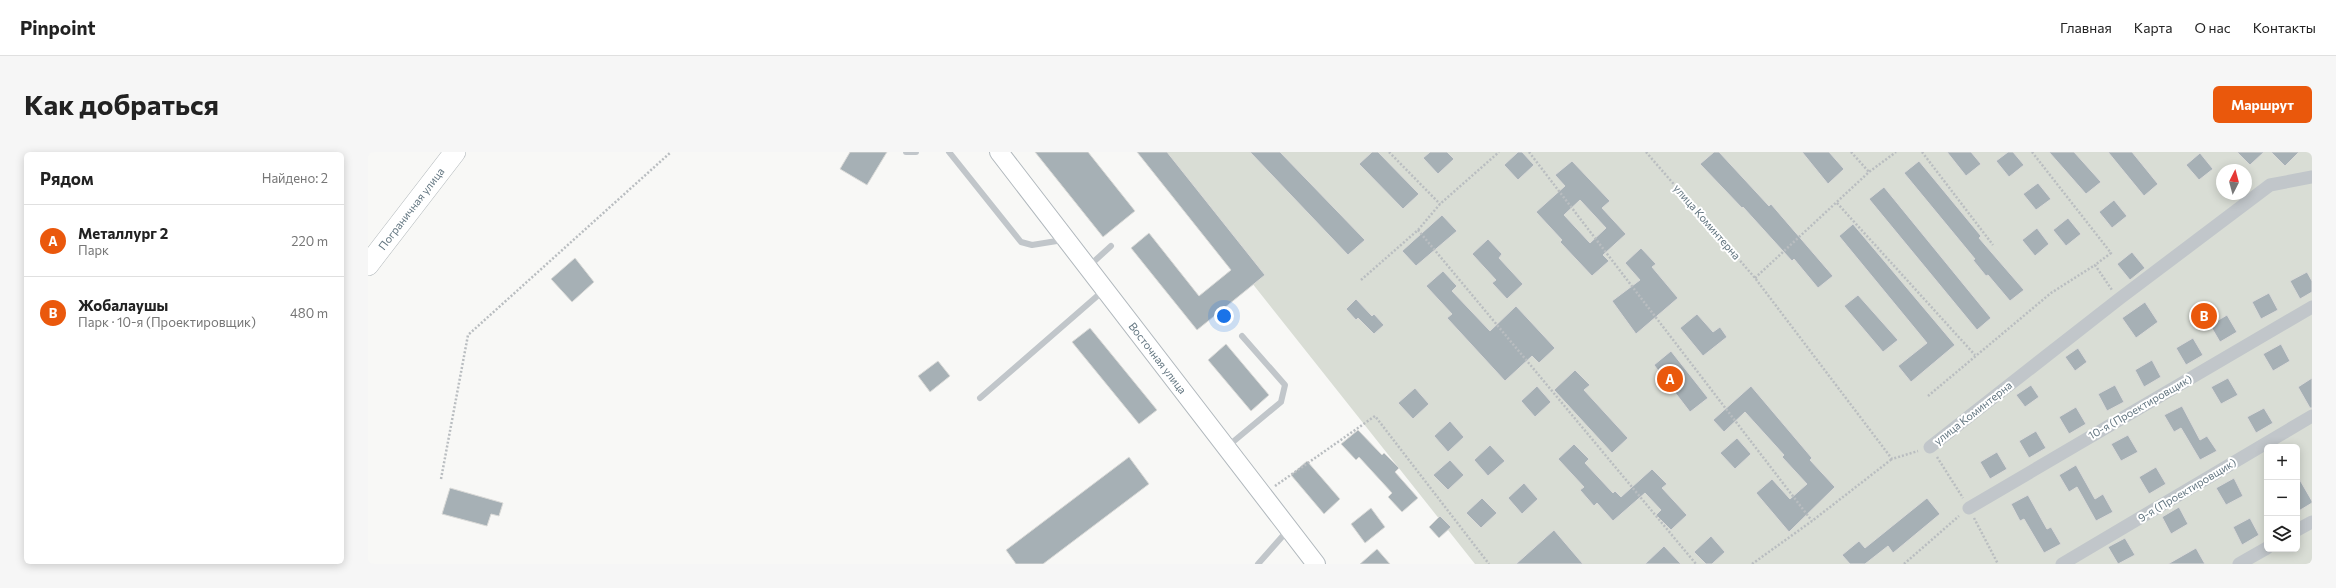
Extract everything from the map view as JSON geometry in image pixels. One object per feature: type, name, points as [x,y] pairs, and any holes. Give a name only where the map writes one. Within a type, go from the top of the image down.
[{"type":"highway","name":"Пограничная улица","points":[[368,265],[455,152]]},
{"type":"main road","name":"Восточная улица","points":[[999,152],[1106,289],[1316,564]]},
{"type":"street","name":"улица Коминтерна","points":[[1930,447],[2119,299],[2270,185],[2312,176]]},
{"type":"street","name":"10-я (Проектировщик)","points":[[1969,508],[2312,306]]},
{"type":"street","name":"9-я (Проектировщик)","points":[[2062,564],[2312,416]]},
{"type":"street","points":[[2300,528],[2312,522]]},
{"type":"street","points":[[2239,564],[2264,550]]},
{"type":"lane","points":[[906,152],[916,152]]},
{"type":"lane","points":[[948,152],[1021,242],[1032,245],[1067,239]]},
{"type":"lane","points":[[1088,267],[1111,246]]},
{"type":"lane","points":[[980,398],[1106,289]]},
{"type":"lane","points":[[1226,447],[1281,402],[1285,385],[1242,336]]},
{"type":"lane","points":[[1258,564],[1289,529]]},
{"type":"path","points":[[441,479],[468,335],[671,152]]},
{"type":"path","points":[[1389,152],[1440,204]]},
{"type":"path","points":[[1361,280],[1418,230],[1440,204],[1499,152]]},
{"type":"path","points":[[1529,152],[1812,521]]},
{"type":"path","name":"улица Коминтерна","points":[[1646,152],[1755,278],[1892,459],[1930,447]]},
{"type":"path","points":[[1851,152],[1869,172]]},
{"type":"path","points":[[1755,278],[1869,172],[1896,152]]},
{"type":"path","points":[[1922,152],[1993,245]]},
{"type":"path","points":[[1928,396],[1975,354],[2051,294],[2111,253],[2032,152]]},
{"type":"path","points":[[1837,203],[1975,354]]},
{"type":"path","points":[[1418,230],[1696,564]]},
{"type":"path","points":[[2095,265],[2119,299]]},
{"type":"path","points":[[1263,495],[1375,416],[1489,564]]},
{"type":"path","points":[[1752,564],[1812,521],[1892,459]]},
{"type":"path","points":[[1904,564],[1969,508]]},
{"type":"shaded area","points":[[1148,152],[2312,152],[2312,564],[1475,564]]},
{"type":"building","points":[[850,152],[887,152],[867,185],[840,169]]},
{"type":"building","points":[[1035,152],[1088,152],[1135,211],[1103,237]]},
{"type":"building","points":[[1137,152],[1167,152],[1265,275],[1197,330],[1131,248],[1149,233],[1199,296],[1231,270]]},
{"type":"building","points":[[1250,152],[1280,152],[1365,240],[1348,255]]},
{"type":"building","points":[[1372,152],[1378,152],[1419,194],[1403,209],[1359,164]]},
{"type":"building","points":[[1430,152],[1447,152],[1454,159],[1438,174],[1423,158]]},
{"type":"building","points":[[1518,152],[1522,152],[1534,165],[1518,180],[1504,165]]},
{"type":"building","points":[[1714,152],[1719,152],[1769,206],[1771,204],[1833,276],[1818,288],[1794,259],[1792,261],[1743,207],[1742,208],[1700,164]]},
{"type":"building","points":[[1802,152],[1829,152],[1844,169],[1828,184]]},
{"type":"building","points":[[1947,152],[1971,152],[1981,164],[1966,176]]},
{"type":"building","points":[[2008,152],[2013,152],[2024,165],[2009,177],[1996,161]]},
{"type":"building","points":[[2049,152],[2074,152],[2101,182],[2086,194]]},
{"type":"building","points":[[2108,152],[2132,152],[2158,184],[2144,196]]},
{"type":"building","points":[[2237,152],[2264,152],[2251,164],[2249,164]]},
{"type":"building","points":[[2271,152],[2299,152],[2285,166]]},
{"type":"building","points":[[2200,153],[2213,169],[2199,180],[2186,165]]},
{"type":"building","points":[[1572,161],[1610,201],[1602,208],[1626,234],[1603,255],[1609,261],[1592,276],[1560,242],[1562,240],[1536,212],[1565,186],[1555,175]],"holes":[[[1580,200],[1606,228],[1590,243],[1564,215]]]},
{"type":"building","points":[[1919,161],[1981,236],[1979,238],[2024,290],[2010,301],[1988,275],[1986,276],[1973,260],[1975,259],[1904,173]]},
{"type":"building","points":[[2038,183],[2051,199],[2036,210],[2023,194]]},
{"type":"building","points":[[1884,187],[1991,318],[1977,330],[1869,199]]},
{"type":"building","points":[[2114,200],[2127,216],[2112,228],[2099,212]]},
{"type":"building","points":[[1442,215],[1457,231],[1416,266],[1402,251]]},
{"type":"building","points":[[2068,218],[2081,234],[2066,246],[2053,230]]},
{"type":"building","points":[[1853,224],[1955,345],[1911,382],[1898,366],[1927,343],[1839,236]]},
{"type":"building","points":[[2037,228],[2049,244],[2035,256],[2022,240]]},
{"type":"building","points":[[1488,239],[1502,254],[1499,258],[1523,284],[1507,299],[1492,283],[1496,280],[1472,254]]},
{"type":"building","points":[[1641,248],[1656,264],[1652,267],[1678,298],[1636,334],[1612,301],[1640,280],[1625,263]]},
{"type":"building","points":[[2132,252],[2145,268],[2130,280],[2117,264]]},
{"type":"building","points":[[575,258],[594,282],[572,302],[551,279]]},
{"type":"building","points":[[1443,271],[1457,286],[1452,291],[1490,331],[1516,306],[1555,348],[1539,363],[1532,356],[1505,381],[1447,318],[1452,314],[1426,286]]},
{"type":"building","points":[[2307,272],[2312,281],[2312,292],[2300,299],[2290,281]]},
{"type":"building","points":[[2269,293],[2278,310],[2261,319],[2252,302]]},
{"type":"building","points":[[1858,295],[1898,340],[1883,352],[1844,306]]},
{"type":"building","points":[[1356,299],[1372,316],[1374,314],[1384,325],[1374,334],[1358,318],[1356,320],[1346,309]]},
{"type":"building","points":[[2145,302],[2158,322],[2136,338],[2122,318]]},
{"type":"building","points":[[1697,314],[1713,332],[1720,327],[1727,337],[1703,356],[1680,328]]},
{"type":"building","points":[[2227,315],[2237,332],[2220,342],[2210,325]]},
{"type":"building","points":[[1090,328],[1157,410],[1139,424],[1072,342]]},
{"type":"building","points":[[2193,338],[2203,355],[2186,365],[2176,348]]},
{"type":"building","points":[[1226,344],[1269,395],[1251,411],[1208,360]]},
{"type":"building","points":[[2281,344],[2290,361],[2273,371],[2263,354]]},
{"type":"building","points":[[2078,348],[2087,362],[2075,371],[2065,357]]},
{"type":"building","points":[[1671,351],[1708,398],[1690,412],[1654,365]]},
{"type":"building","points":[[2152,360],[2161,377],[2144,387],[2135,370]]},
{"type":"building","points":[[938,361],[950,376],[930,392],[918,376]]},
{"type":"building","points":[[1575,370],[1590,385],[1584,390],[1628,438],[1612,453],[1554,390]]},
{"type":"building","points":[[2228,378],[2238,395],[2221,404],[2211,387]]},
{"type":"building","points":[[2312,378],[2312,408],[2310,408],[2298,387]]},
{"type":"building","points":[[2031,385],[2039,397],[2025,407],[2016,395]]},
{"type":"building","points":[[2115,385],[2124,402],[2107,411],[2098,394]]},
{"type":"building","points":[[1537,386],[1551,402],[1535,417],[1521,401]]},
{"type":"building","points":[[1751,386],[1812,458],[1810,460],[1835,487],[1789,532],[1756,493],[1772,479],[1790,499],[1807,484],[1782,457],[1784,455],[1745,412],[1724,432],[1713,420]]},
{"type":"building","points":[[1415,388],[1429,404],[1413,419],[1398,403]]},
{"type":"building","points":[[2182,406],[2200,440],[2207,436],[2217,451],[2200,460],[2181,428],[2174,432],[2164,415]]},
{"type":"building","points":[[2076,407],[2086,424],[2069,434],[2059,417]]},
{"type":"building","points":[[2264,408],[2273,423],[2256,433],[2247,417]]},
{"type":"building","points":[[1450,421],[1464,437],[1448,452],[1434,436]]},
{"type":"building","points":[[1358,430],[1382,455],[1384,453],[1399,468],[1395,472],[1418,498],[1402,512],[1388,497],[1392,493],[1359,457],[1356,460],[1341,444]]},
{"type":"building","points":[[2036,431],[2046,448],[2029,458],[2019,441]]},
{"type":"building","points":[[2128,435],[2138,452],[2121,461],[2111,444]]},
{"type":"building","points":[[1737,438],[1751,454],[1735,469],[1720,453]]},
{"type":"building","points":[[1574,444],[1589,459],[1585,463],[1613,493],[1615,491],[1621,497],[1652,469],[1667,484],[1662,488],[1687,515],[1671,530],[1656,515],[1661,510],[1645,493],[1613,521],[1597,503],[1594,506],[1580,490],[1584,487],[1558,459]]},
{"type":"building","points":[[1490,445],[1505,461],[1488,476],[1474,460]]},
{"type":"building","points":[[1997,452],[2007,469],[1990,479],[1980,462]]},
{"type":"building","points":[[1129,457],[1149,484],[1043,564],[1016,564],[1006,550]]},
{"type":"building","points":[[1450,460],[1464,475],[1448,490],[1433,475]]},
{"type":"building","points":[[1307,461],[1340,499],[1324,514],[1291,475]]},
{"type":"building","points":[[2076,465],[2095,499],[2103,494],[2113,512],[2096,521],[2077,487],[2069,492],[2059,475]]},
{"type":"building","points":[[2156,467],[2166,484],[2149,494],[2139,477]]},
{"type":"building","points":[[2234,478],[2243,496],[2226,505],[2216,488]]},
{"type":"building","points":[[2300,480],[2312,501],[2312,503],[2300,510]]},
{"type":"building","points":[[1524,483],[1538,499],[1522,514],[1508,498]]},
{"type":"building","points":[[450,488],[503,503],[499,516],[491,514],[487,526],[442,514]]},
{"type":"building","points":[[2028,495],[2047,529],[2051,527],[2061,544],[2044,553],[2024,519],[2020,521],[2011,504]]},
{"type":"building","points":[[1482,498],[1497,513],[1481,528],[1466,513]]},
{"type":"building","points":[[1927,498],[1940,514],[1893,553],[1888,546],[1865,564],[1850,564],[1842,555],[1859,541],[1865,548]]},
{"type":"building","points":[[2179,507],[2188,524],[2171,534],[2162,517]]},
{"type":"building","points":[[1371,508],[1385,527],[1365,543],[1351,524]]},
{"type":"building","points":[[1440,516],[1451,527],[1439,538],[1429,527]]},
{"type":"building","points":[[2250,518],[2259,535],[2242,545],[2233,527]]},
{"type":"building","points":[[1554,530],[1583,564],[1516,564]]},
{"type":"building","points":[[1711,536],[1725,552],[1712,564],[1706,564],[1694,552]]},
{"type":"building","points":[[2125,538],[2135,555],[2118,564],[2108,547]]},
{"type":"building","points":[[1664,546],[1681,564],[1645,564]]},
{"type":"building","points":[[2196,548],[2205,564],[2168,564]]},
{"type":"building","points":[[1377,549],[1390,564],[1360,564]]},
{"type":"place","name":"Жобалаушы","points":[[2204,316]]},
{"type":"place","name":"Металлург 2","points":[[1670,379]]}]
